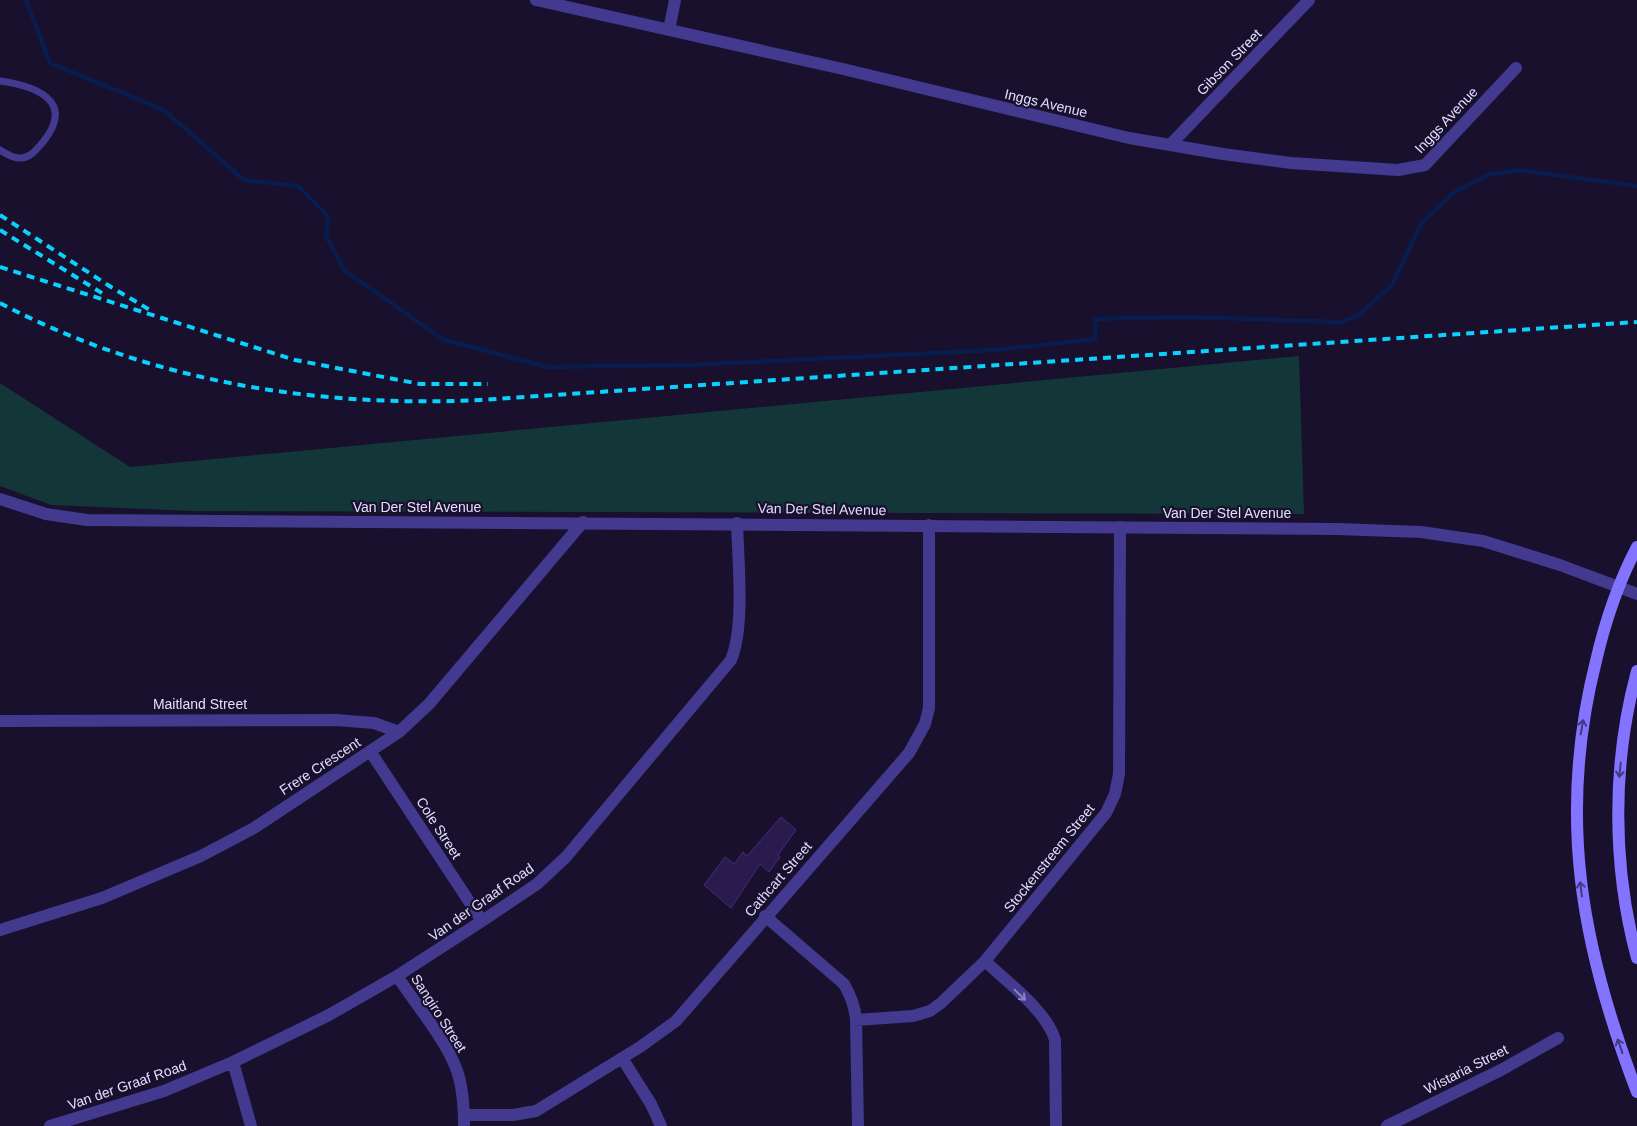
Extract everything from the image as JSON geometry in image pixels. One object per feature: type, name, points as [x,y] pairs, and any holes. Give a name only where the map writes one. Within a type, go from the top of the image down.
[{"type":"main road","points":[[1637,547],[1619,587],[1599,647],[1583,720],[1578,766],[1576,842],[1581,896],[1601,988],[1637,1092]]},
{"type":"main road","points":[[1637,671],[1626,721],[1619,778],[1619,845],[1627,912],[1637,958]]},
{"type":"street","name":"Inggs Avenue","points":[[536,0],[1129,138],[1291,163],[1398,170],[1418,168],[1431,160],[1516,68]]},
{"type":"street","points":[[669,30],[675,0]]},
{"type":"street","name":"Gibson Street","points":[[1170,145],[1309,0]]},
{"type":"street","name":"Van Der Stel Avenue","points":[[0,499],[46,514],[87,520],[737,523],[1337,529],[1421,532],[1505,547],[1637,594]]},
{"type":"street","name":"Frere Crescent","points":[[0,930],[102,898],[201,856],[254,828],[399,732],[434,698],[583,522]]},
{"type":"street","name":"Van der Graaf Road","points":[[50,1126],[164,1091],[233,1062],[329,1015],[397,976],[538,884],[566,857],[731,660],[736,645],[738,625],[737,523]]},
{"type":"street","name":"Cathcart Street","points":[[464,1121],[536,1111],[660,1034],[676,1021],[909,752],[925,724],[929,708],[929,525]]},
{"type":"street","name":"Stockenstreem Street","points":[[856,1020],[913,1016],[930,1011],[985,961],[1106,813],[1115,794],[1119,774],[1120,528]]},
{"type":"street","name":"Maitland Street","points":[[0,721],[336,720],[374,723],[399,732]]},
{"type":"street","name":"Cole Street","points":[[370,751],[482,921]]},
{"type":"street","points":[[765,916],[844,984],[856,1007],[858,1126]]},
{"type":"street","points":[[985,961],[1035,1008],[1052,1030],[1055,1040],[1056,1126]]},
{"type":"street","name":"Sangiro Street","points":[[397,976],[453,1061],[462,1092],[464,1121]]},
{"type":"street","name":"Wistaria Street","points":[[1387,1126],[1501,1070],[1558,1038]]},
{"type":"street","points":[[622,1058],[651,1104],[661,1126]]},
{"type":"street","points":[[233,1062],[251,1126]]},
{"type":"lane","points":[[0,81],[33,88],[43,94],[54,110],[55,118],[49,134],[34,153],[28,157],[17,158],[0,150]]},
{"type":"green space","points":[[1299,356],[1304,514],[192,511],[51,505],[0,486],[0,383],[130,467]]},
{"type":"building","points":[[781,817],[796,830],[778,855],[780,857],[769,872],[760,864],[731,908],[704,885],[725,857],[734,864],[743,852],[747,856]]},
{"type":"waterway","points":[[26,0],[50,63],[164,110],[244,180],[298,186],[328,216],[326,236],[344,270],[444,340],[548,367],[689,365],[995,350],[1095,339],[1095,319],[1185,317],[1341,322],[1359,315],[1392,285],[1421,224],[1453,193],[1488,175],[1518,170],[1637,186]]},
{"type":"railway","points":[[0,215],[150,310]]},
{"type":"railway","points":[[0,230],[105,295]]},
{"type":"railway","points":[[0,267],[295,360],[420,384],[488,384]]},
{"type":"railway","points":[[0,303],[56,330],[114,352],[173,370],[234,384],[295,393],[356,399],[418,401],[480,400],[1637,322]]}]
